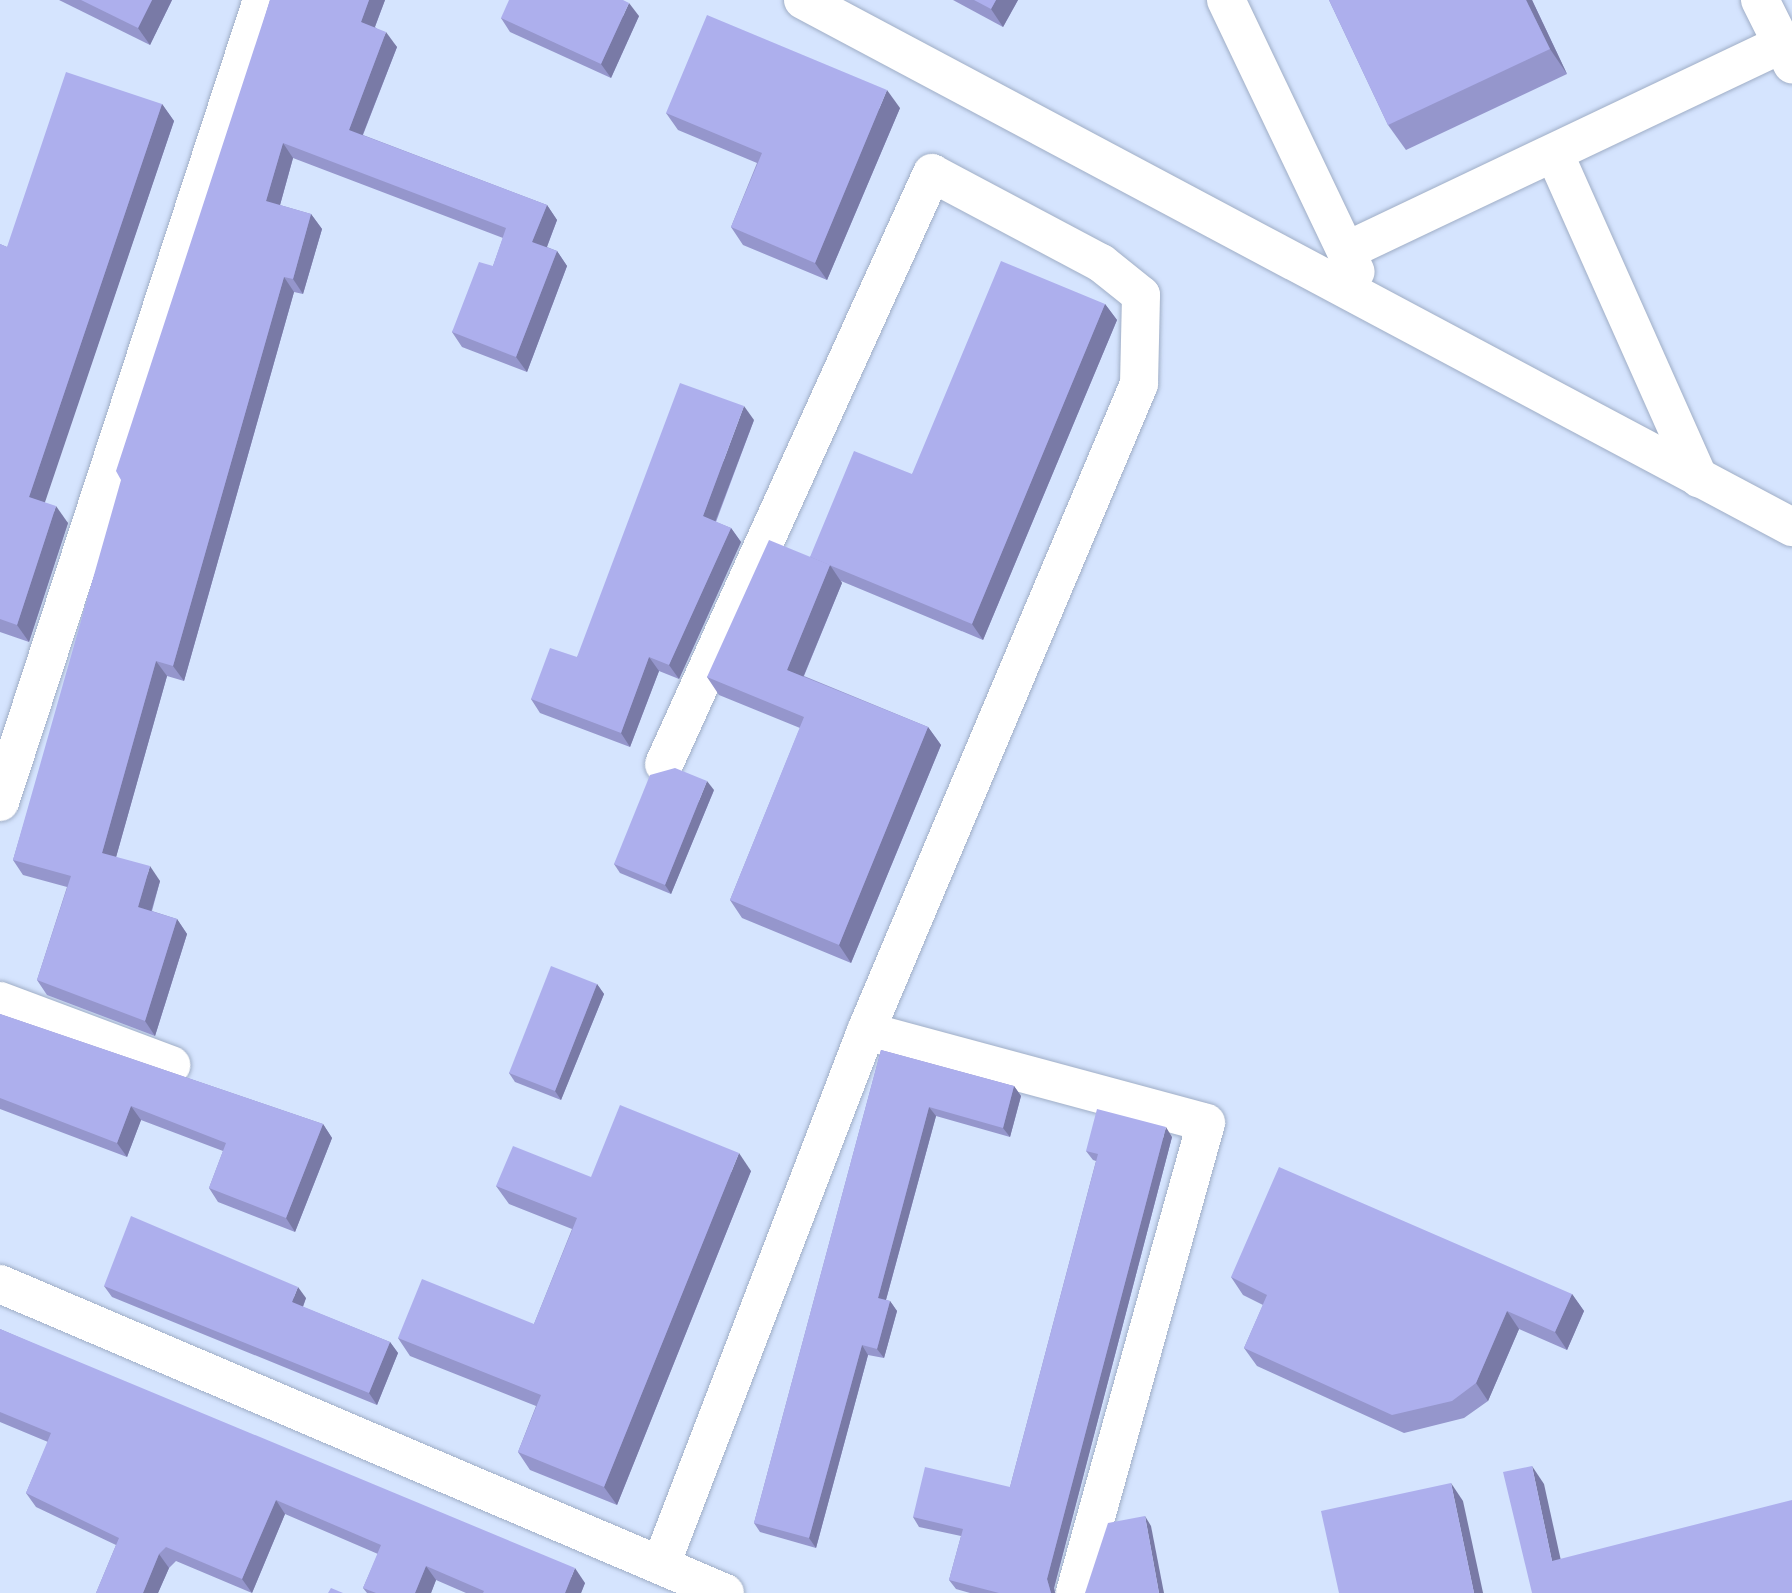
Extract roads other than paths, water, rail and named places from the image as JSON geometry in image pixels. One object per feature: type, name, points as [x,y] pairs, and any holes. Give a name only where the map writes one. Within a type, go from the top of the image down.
[{"type":"street","points":[[0,802],[262,0]]},
{"type":"street","points":[[803,0],[1792,527]]},
{"type":"street","points":[[1226,0],[1371,303]]},
{"type":"street","points":[[1346,251],[1786,54],[1760,0]]},
{"type":"street","points":[[1555,155],[1699,478]]},
{"type":"street","points":[[662,1562],[866,1031],[1139,384],[1141,295],[1101,263],[932,173],[664,764]]},
{"type":"street","points":[[0,1001],[171,1065]]},
{"type":"street","points":[[866,1031],[1206,1123],[1075,1593]]},
{"type":"street","points":[[0,1284],[662,1562],[725,1593]]}]
